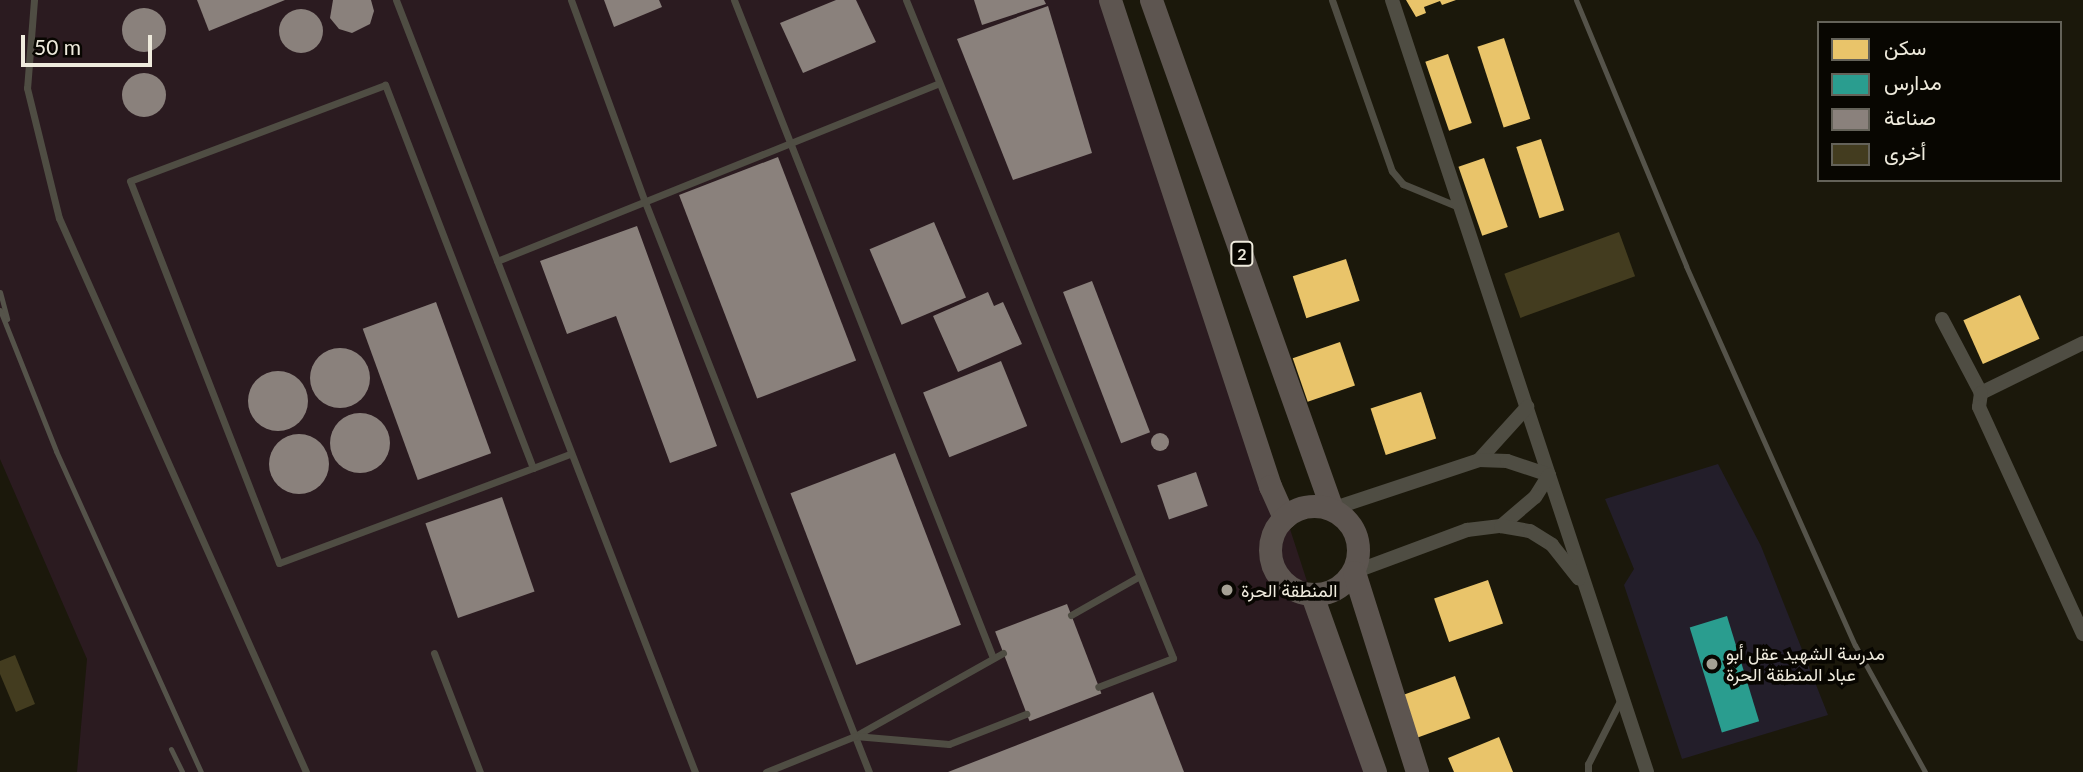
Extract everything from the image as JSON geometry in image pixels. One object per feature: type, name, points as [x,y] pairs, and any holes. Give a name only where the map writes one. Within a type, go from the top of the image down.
[{"type":"main road","points":[[1110,0],[1270,486],[1283,518]]},
{"type":"main road","name":"2","points":[[1151,0],[1332,509]]},
{"type":"main road","points":[[1315,505],[1332,509],[1355,530],[1358,558],[1354,572],[1343,584],[1329,593],[1312,595],[1298,592],[1275,573],[1270,544],[1274,530],[1283,518],[1298,508],[1315,505]]},
{"type":"main road","points":[[1354,572],[1417,772]]},
{"type":"main road","points":[[1312,595],[1375,772]]},
{"type":"street","points":[[1392,0],[1647,772]]},
{"type":"street","points":[[1942,319],[1981,393],[1979,407],[2083,634]]},
{"type":"street","points":[[1981,393],[2083,344]]},
{"type":"street","points":[[1479,460],[1527,407]]},
{"type":"street","points":[[1332,509],[1479,460],[1507,461],[1549,475]]},
{"type":"street","points":[[1501,526],[1535,497],[1549,475]]},
{"type":"street","points":[[1354,572],[1467,530],[1501,526],[1530,531],[1552,544],[1589,595]]},
{"type":"lane","points":[[34,0],[27,88],[59,218],[306,772]]},
{"type":"lane","points":[[396,0],[695,772]]},
{"type":"lane","points":[[571,0],[645,202],[869,772]]},
{"type":"lane","points":[[734,0],[993,658]]},
{"type":"lane","points":[[906,0],[1173,658],[1098,687]]},
{"type":"lane","points":[[1332,0],[1392,171],[1403,184],[1461,207]]},
{"type":"lane","points":[[497,261],[939,84]]},
{"type":"lane","points":[[533,468],[385,85],[130,181],[279,563],[533,468],[570,454]]},
{"type":"lane","points":[[1071,615],[1138,577]]},
{"type":"lane","points":[[434,653],[481,772]]},
{"type":"lane","points":[[766,772],[855,736],[1003,653]]},
{"type":"lane","points":[[1588,772],[1588,764],[1622,696]]},
{"type":"lane","points":[[855,736],[948,744],[1026,714]]},
{"type":"shaded area","points":[[0,0],[1118,0],[1369,772],[77,772],[87,659],[0,459]]},
{"type":"shaded area","points":[[1718,464],[1761,546],[1828,715],[1682,759],[1624,585],[1634,569],[1605,499]]},
{"type":"building: سكن","points":[[1406,0],[1456,0],[1442,5],[1440,1],[1424,7],[1426,13],[1416,17]]},
{"type":"building: سكن","points":[[1504,38],[1530,119],[1504,127],[1477,47]]},
{"type":"building: سكن","points":[[1448,54],[1472,123],[1449,131],[1425,62]]},
{"type":"building: سكن","points":[[1541,139],[1564,210],[1539,218],[1516,147]]},
{"type":"building: سكن","points":[[1484,158],[1508,227],[1482,236],[1458,167]]},
{"type":"building: سكن","points":[[1346,259],[1360,301],[1306,318],[1293,276]]},
{"type":"building: سكن","points":[[2020,295],[2040,339],[1983,364],[1963,320]]},
{"type":"building: سكن","points":[[1340,342],[1355,385],[1308,402],[1293,358]]},
{"type":"building: سكن","points":[[1421,392],[1436,439],[1386,455],[1371,408]]},
{"type":"building: سكن","points":[[1488,580],[1503,623],[1449,642],[1434,599]]},
{"type":"building: سكن","points":[[1455,676],[1470,718],[1418,737],[1402,695]]},
{"type":"building: سكن","points":[[1499,737],[1513,772],[1454,772],[1448,758]]},
{"type":"building: مدارس","points":[[1727,616],[1759,721],[1722,733],[1690,627]]},
{"type":"building: صناعة","points":[[197,0],[285,0],[209,31]]},
{"type":"building: صناعة","points":[[333,0],[371,0],[374,11],[370,24],[352,33],[339,29],[330,18]]},
{"type":"building: صناعة","points":[[604,0],[659,0],[662,7],[614,27]]},
{"type":"building: صناعة","points":[[836,0],[856,0],[876,42],[803,73],[780,23]]},
{"type":"building: صناعة","points":[[974,0],[1044,0],[1046,4],[982,25]]},
{"type":"building: صناعة","points":[[1048,6],[1092,153],[1013,180],[957,39]]},
{"type":"building: صناعة","points":[[144,8],[159,15],[166,30],[159,45],[144,52],[129,45],[122,30],[129,15]]},
{"type":"building: صناعة","points":[[301,9],[317,15],[323,31],[317,47],[301,53],[285,47],[279,31],[285,15]]},
{"type":"building: صناعة","points":[[144,73],[160,79],[166,95],[160,111],[144,117],[128,111],[122,95],[128,79]]},
{"type":"building: صناعة","points":[[778,157],[856,361],[757,399],[679,195]]},
{"type":"building: صناعة","points":[[934,222],[966,297],[902,325],[870,249]]},
{"type":"building: صناعة","points":[[637,226],[717,446],[670,463],[616,316],[567,334],[540,261]]},
{"type":"building: صناعة","points":[[1092,281],[1150,432],[1121,443],[1063,292]]},
{"type":"building: صناعة","points":[[988,292],[994,306],[1003,302],[1022,344],[958,372],[933,316]]},
{"type":"building: صناعة","points":[[436,302],[491,453],[418,480],[363,329]]},
{"type":"building: صناعة","points":[[340,348],[357,353],[365,361],[370,378],[365,395],[357,403],[340,408],[323,403],[315,395],[310,378],[315,361],[323,353]]},
{"type":"building: صناعة","points":[[1001,361],[1027,426],[949,457],[923,392]]},
{"type":"building: صناعة","points":[[278,371],[295,376],[303,384],[308,401],[303,418],[295,426],[278,431],[261,426],[253,418],[248,401],[253,384],[261,376]]},
{"type":"building: صناعة","points":[[360,413],[377,418],[385,426],[390,443],[385,460],[377,468],[360,473],[343,468],[335,460],[330,443],[335,426],[343,418]]},
{"type":"building: صناعة","points":[[1156,433],[1164,433],[1169,442],[1167,449],[1156,451],[1151,446],[1151,438]]},
{"type":"building: صناعة","points":[[299,434],[316,439],[324,447],[329,464],[324,481],[316,489],[299,494],[282,489],[274,481],[269,464],[274,447],[282,439]]},
{"type":"building: صناعة","points":[[895,453],[961,625],[856,665],[790,493]]},
{"type":"building: صناعة","points":[[1196,472],[1208,506],[1169,519],[1157,485]]},
{"type":"building: صناعة","points":[[502,497],[535,592],[458,618],[425,523]]},
{"type":"building: صناعة","points":[[1067,604],[1101,694],[1030,721],[995,632]]},
{"type":"building: صناعة","points":[[1153,692],[1184,772],[948,772]]},
{"type":"building: أخرى","points":[[1619,232],[1635,276],[1520,318],[1504,274]]},
{"type":"building: أخرى","points":[[15,655],[35,704],[16,712],[0,674],[0,661]]},
{"type":"railway","points":[[1576,0],[1686,266],[1855,645],[1925,772]]},
{"type":"railway","points":[[0,292],[7,319]]},
{"type":"railway","points":[[0,310],[56,451],[201,772]]},
{"type":"railway","points":[[171,749],[182,772]]},
{"type":"place","name":"المنطقة الحرة","points":[[1227,590]]},
{"type":"place","name":"مدرسة الشهيد عقل أبو عباد المنطقة الحرة","points":[[1712,664]]}]
